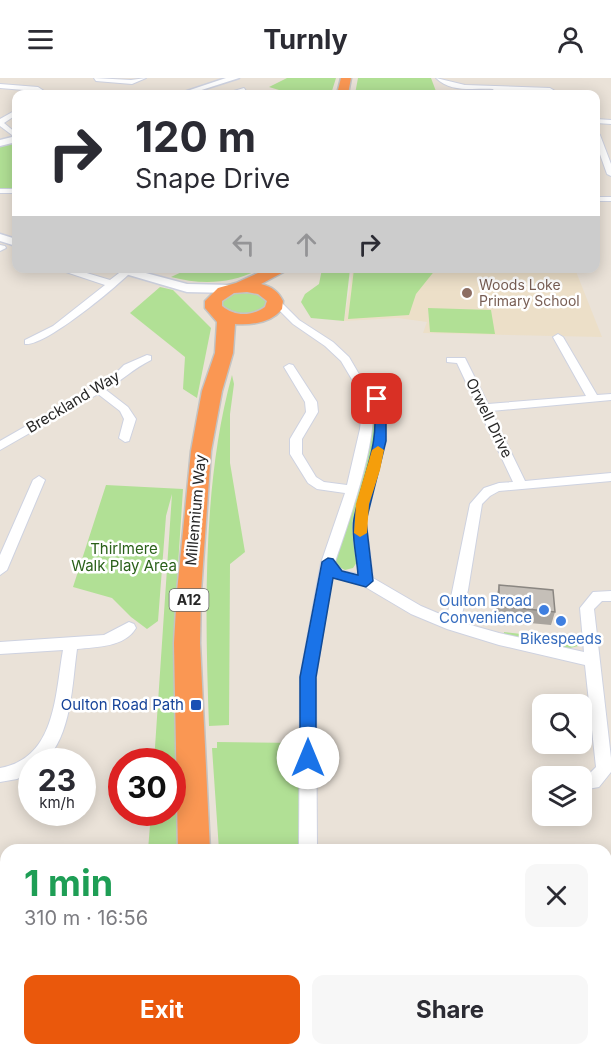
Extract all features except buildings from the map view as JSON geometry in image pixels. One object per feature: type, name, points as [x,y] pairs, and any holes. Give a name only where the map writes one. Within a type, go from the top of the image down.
[{"type":"highway","points":[[259,317],[233,318],[217,310],[216,297],[271,273]]},
{"type":"highway","name":"Millennium Way","points":[[224,352],[259,317],[273,309],[273,286],[284,273]]},
{"type":"highway","points":[[236,288],[255,288],[274,299]]},
{"type":"highway","name":"Millennium Way","points":[[194,844],[188,664],[189,592],[201,451],[212,391],[224,352],[226,321],[217,310]]},
{"type":"main road","points":[[198,90],[227,79]]},
{"type":"main road","points":[[130,273],[187,288],[206,296],[217,310]]},
{"type":"main road","points":[[187,288],[236,288]]},
{"type":"street","points":[[96,79],[132,82],[143,78]]},
{"type":"street","points":[[439,78],[449,84],[486,90]]},
{"type":"street","points":[[0,86],[40,90]]},
{"type":"street","points":[[0,122],[12,133]]},
{"type":"street","points":[[600,145],[611,174]]},
{"type":"street","points":[[66,273],[113,284]]},
{"type":"street","points":[[29,342],[57,328],[125,273]]},
{"type":"street","points":[[274,299],[296,322],[338,352],[365,393],[368,409],[366,429],[352,490],[328,562],[308,677],[308,844]]},
{"type":"street","points":[[259,317],[296,322]]},
{"type":"street","points":[[558,337],[593,398]]},
{"type":"street","name":"Breckland Way","points":[[1,444],[116,379],[128,368],[147,358]]},
{"type":"street","name":"Orwell Drive","points":[[451,360],[461,360],[521,485]]},
{"type":"street","points":[[289,367],[311,402],[312,412],[296,439],[296,454],[312,480],[321,486],[352,490]]},
{"type":"street","points":[[98,389],[124,409],[130,419],[125,438]]},
{"type":"street","points":[[484,408],[611,397]]},
{"type":"street","points":[[366,581],[360,521],[380,441],[380,408],[377,399]]},
{"type":"street","points":[[452,625],[461,590],[476,504],[481,495],[490,489],[611,477]]},
{"type":"street","points":[[0,570],[39,480]]},
{"type":"street","points":[[328,562],[338,575],[366,581],[416,610],[452,625],[499,639],[592,660]]},
{"type":"street","points":[[592,782],[604,769],[587,608],[604,596]]},
{"type":"street","points":[[0,648],[104,641],[118,636],[129,628]]},
{"type":"street","points":[[45,748],[54,734],[71,644]]},
{"type":"street","points":[[0,775],[18,771]]},
{"type":"shaded area","name":"Woods Loke Primary School","points":[[352,273],[577,273],[602,337],[423,333],[427,322],[398,318],[344,321]]},
{"type":"green space","points":[[287,78],[336,78],[332,90],[279,90],[269,87]]},
{"type":"green space","points":[[358,78],[431,78],[436,90],[356,90]]},
{"type":"green space","points":[[12,143],[12,189],[0,189],[0,146]]},
{"type":"green space","points":[[180,273],[252,273],[217,282],[171,277]]},
{"type":"green space","points":[[321,273],[350,273],[344,321],[311,318],[301,302],[305,294],[319,284]]},
{"type":"green space","points":[[353,273],[433,273],[416,294],[409,315],[348,319]]},
{"type":"green space","points":[[160,287],[173,290],[211,328],[197,398],[183,389],[185,357],[130,313]]},
{"type":"green space","points":[[232,291],[256,291],[269,301],[265,310],[243,316],[222,310],[221,298]]},
{"type":"green space","points":[[428,308],[491,310],[495,334],[430,332]]},
{"type":"green space","points":[[232,375],[234,384],[230,414],[230,463],[245,552],[230,564],[229,725],[209,726],[207,594],[210,504],[222,417]]},
{"type":"green space","points":[[370,399],[373,399],[375,417],[371,480],[357,562],[353,568],[345,570],[337,566],[335,559]]},
{"type":"green space","name":"Thirlmere Walk Play Area","points":[[106,485],[183,489],[174,626],[176,748],[155,748],[172,494],[166,516],[158,621],[147,629],[112,598],[73,587]]},
{"type":"green space","points":[[504,632],[575,640],[582,645],[566,649],[504,634]]},
{"type":"green space","points":[[217,742],[304,743],[302,844],[219,844],[212,748],[217,748]]},
{"type":"green space","name":"Thirlmere Walk Play Area","points":[[150,826],[177,826],[177,844],[148,844]]},
{"type":"slow traffic","points":[[360,533],[362,504],[374,470],[378,450]]},
{"type":"place","name":"Woods Loke Primary School","points":[[467,293]]},
{"type":"place","name":"Oulton Broad Convenience","points":[[544,610]]},
{"type":"place","name":"Bikespeeds","points":[[561,621]]},
{"type":"place","name":"Oulton Road Path","points":[[196,705]]},
{"type":"route","points":[[308,758],[308,677],[328,562],[338,575],[366,581],[360,521],[362,504],[374,470],[380,441],[380,408],[377,399]]}]
